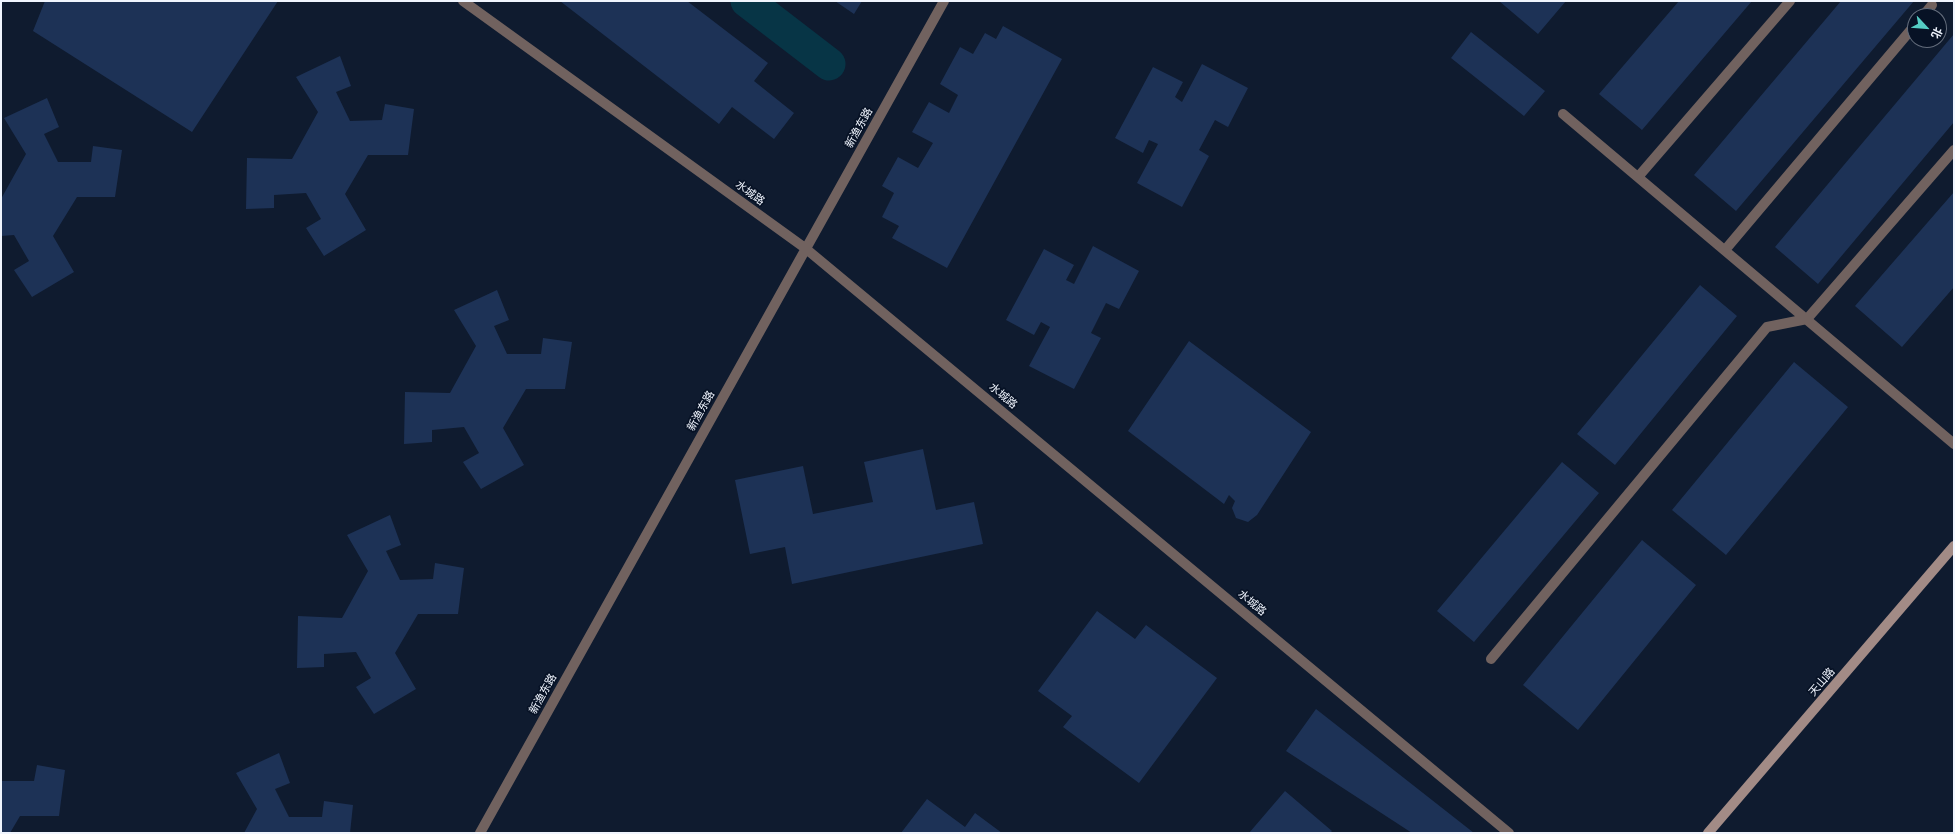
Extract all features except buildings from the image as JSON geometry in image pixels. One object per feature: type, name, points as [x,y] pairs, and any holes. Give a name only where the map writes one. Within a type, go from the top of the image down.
[{"type":"main road","name":"天山路","points":[[1708,833],[1954,546]]},
{"type":"street","name":"水城路","points":[[463,1],[805,248],[1509,833]]},
{"type":"street","name":"新渔东路","points":[[480,833],[944,1]]},
{"type":"street","points":[[1638,177],[1790,1]]},
{"type":"street","points":[[1725,250],[1907,34]]},
{"type":"street","points":[[1563,114],[1954,444]]},
{"type":"street","points":[[1491,658],[1767,327],[1807,319],[1954,150]]},
{"type":"waterway","points":[[747,1],[829,64]]}]
